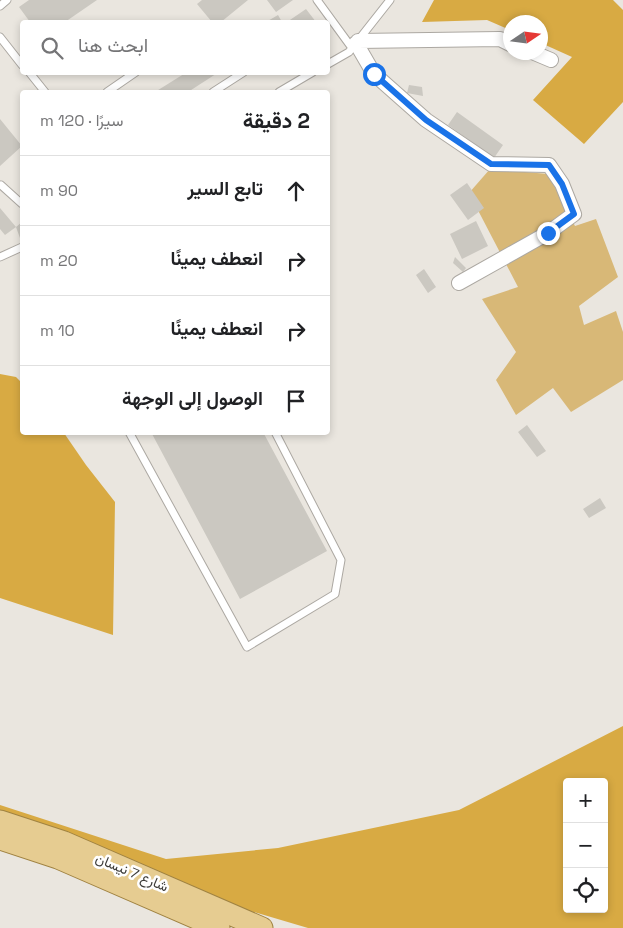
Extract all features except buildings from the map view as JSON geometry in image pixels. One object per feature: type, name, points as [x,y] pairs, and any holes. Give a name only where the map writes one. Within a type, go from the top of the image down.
[{"type":"main road","name":"شارع 7 نيسان","points":[[0,821],[64,842],[262,928]]},
{"type":"main road","name":"شارع 7 نيسان","points":[[0,840],[58,858],[219,928]]},
{"type":"street","points":[[355,44],[500,39],[503,40]]},
{"type":"street","points":[[355,44],[374,74],[426,120],[491,164],[549,165],[562,184],[574,214],[548,233],[459,283]]},
{"type":"lane","points":[[0,6],[7,0]]},
{"type":"lane","points":[[317,0],[355,44]]},
{"type":"lane","points":[[330,63],[355,44],[384,4],[390,0]]},
{"type":"lane","points":[[0,36],[20,62]]},
{"type":"lane","points":[[31,75],[43,90]]},
{"type":"lane","points":[[110,90],[132,75]]},
{"type":"lane","points":[[218,90],[240,75]]},
{"type":"lane","points":[[282,90],[309,75]]},
{"type":"lane","points":[[0,185],[20,202]]},
{"type":"lane","points":[[1,255],[20,248]]},
{"type":"lane","points":[[131,435],[247,647],[335,594],[341,560],[276,435]]},
{"type":"shaded area","points":[[434,0],[613,0],[623,10],[623,102],[584,144],[533,100],[572,57],[548,46],[548,15],[503,15],[503,27],[487,20],[422,22]]},
{"type":"shaded area","points":[[490,169],[548,174],[575,226],[596,219],[618,277],[579,306],[584,325],[616,311],[623,332],[623,380],[571,412],[553,388],[516,415],[496,380],[516,352],[482,299],[518,287],[469,193]]},
{"type":"shaded area","points":[[0,374],[16,377],[20,381],[20,435],[65,435],[115,502],[113,635],[0,598]]},
{"type":"shaded area","points":[[623,726],[623,928],[308,928],[179,890],[0,822],[0,805],[166,859],[278,848],[459,810]]},
{"type":"route","points":[[374,74],[426,120],[491,164],[549,165],[562,184],[574,214],[548,233]]}]
